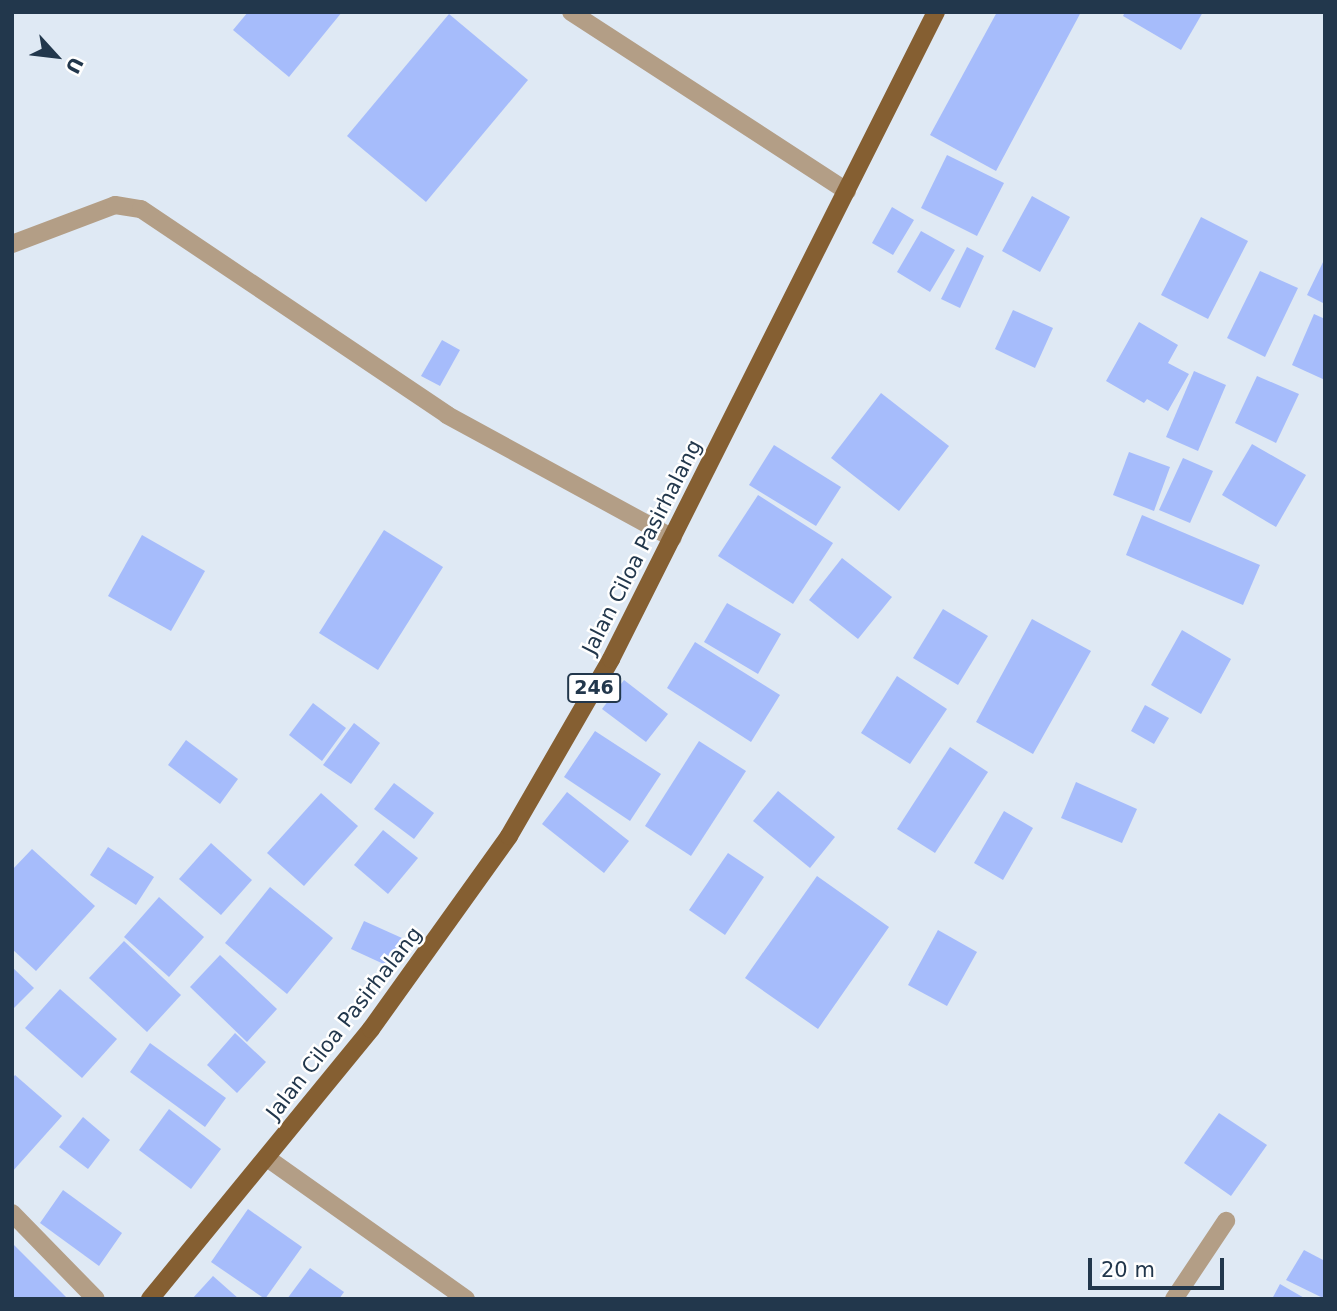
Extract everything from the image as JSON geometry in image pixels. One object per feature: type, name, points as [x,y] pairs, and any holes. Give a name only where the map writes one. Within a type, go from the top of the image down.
[{"type":"main road","name":"Jalan Ciloa Pasirhalang","points":[[150,1299],[371,1029],[509,836],[611,659],[936,12]]},
{"type":"street","points":[[571,12],[847,191]]},
{"type":"street","points":[[12,244],[115,205],[141,209],[447,415],[673,538]]},
{"type":"street","points":[[267,1158],[466,1299]]},
{"type":"street","points":[[12,1213],[96,1299]]},
{"type":"street","points":[[1174,1299],[1226,1221]]},
{"type":"building","points":[[248,12],[342,12],[289,77],[233,30]]},
{"type":"building","points":[[997,12],[1081,12],[996,171],[930,135]]},
{"type":"building","points":[[1125,12],[1203,12],[1181,50],[1123,16]]},
{"type":"building","points":[[449,14],[528,80],[426,202],[347,136]]},
{"type":"building","points":[[947,155],[1004,183],[977,236],[921,208]]},
{"type":"building","points":[[1032,196],[1070,217],[1040,272],[1002,251]]},
{"type":"building","points":[[892,207],[914,220],[893,255],[872,243]]},
{"type":"building","points":[[1201,217],[1248,241],[1208,319],[1161,295]]},
{"type":"building","points":[[921,231],[955,250],[930,292],[897,272]]},
{"type":"building","points":[[967,247],[984,256],[960,308],[941,299]]},
{"type":"building","points":[[1325,258],[1325,304],[1307,295]]},
{"type":"building","points":[[1260,271],[1298,288],[1265,357],[1227,338]]},
{"type":"building","points":[[1013,310],[1053,328],[1035,368],[995,349]]},
{"type":"building","points":[[1314,314],[1325,319],[1325,380],[1292,365]]},
{"type":"building","points":[[1139,322],[1178,345],[1168,363],[1189,374],[1168,411],[1147,399],[1144,403],[1106,381]]},
{"type":"building","points":[[442,340],[460,350],[440,386],[421,376]]},
{"type":"building","points":[[1194,371],[1226,385],[1198,451],[1166,437]]},
{"type":"building","points":[[1257,376],[1299,394],[1276,443],[1235,423]]},
{"type":"building","points":[[881,393],[949,446],[899,511],[831,458]]},
{"type":"building","points":[[1252,444],[1306,475],[1276,527],[1222,495]]},
{"type":"building","points":[[774,445],[841,487],[816,526],[749,485]]},
{"type":"building","points":[[1129,452],[1170,467],[1154,511],[1113,495]]},
{"type":"building","points":[[1183,458],[1213,471],[1190,523],[1159,510]]},
{"type":"building","points":[[758,495],[833,543],[793,604],[718,556]]},
{"type":"building","points":[[1142,515],[1260,565],[1243,605],[1126,555]]},
{"type":"building","points":[[384,530],[443,567],[378,670],[319,633]]},
{"type":"building","points":[[142,535],[205,571],[171,631],[108,596]]},
{"type":"building","points":[[842,558],[892,597],[858,639],[809,600]]},
{"type":"building","points":[[727,603],[781,634],[758,674],[704,642]]},
{"type":"building","points":[[943,609],[988,636],[958,685],[913,658]]},
{"type":"building","points":[[1032,619],[1091,651],[1033,754],[976,722]]},
{"type":"building","points":[[1182,630],[1231,659],[1201,714],[1151,685]]},
{"type":"building","points":[[695,642],[780,695],[751,742],[667,688]]},
{"type":"building","points":[[897,676],[947,709],[910,764],[861,733]]},
{"type":"building","points":[[624,680],[668,714],[646,742],[602,709]]},
{"type":"building","points":[[313,703],[346,728],[322,761],[289,735]]},
{"type":"building","points":[[1145,705],[1169,718],[1154,744],[1131,731]]},
{"type":"building","points":[[354,723],[380,743],[351,784],[323,765]]},
{"type":"building","points":[[595,731],[661,774],[630,821],[564,777]]},
{"type":"building","points":[[186,740],[238,779],[220,804],[168,765]]},
{"type":"building","points":[[699,741],[746,771],[691,856],[645,826]]},
{"type":"building","points":[[950,747],[988,772],[935,853],[897,829]]},
{"type":"building","points":[[1076,782],[1137,809],[1122,843],[1061,818]]},
{"type":"building","points":[[394,783],[434,813],[414,839],[374,809]]},
{"type":"building","points":[[778,791],[835,837],[810,868],[753,821]]},
{"type":"building","points":[[567,792],[629,841],[604,873],[542,824]]},
{"type":"building","points":[[321,793],[358,826],[304,886],[267,853]]},
{"type":"building","points":[[1004,811],[1033,828],[1003,880],[974,863]]},
{"type":"building","points":[[383,830],[418,858],[388,894],[354,865]]},
{"type":"building","points":[[211,843],[252,880],[221,915],[179,879]]},
{"type":"building","points":[[108,847],[154,877],[136,905],[90,875]]},
{"type":"building","points":[[32,849],[95,906],[36,971],[12,949],[12,870]]},
{"type":"building","points":[[728,853],[764,877],[725,935],[689,910]]},
{"type":"building","points":[[817,876],[889,927],[818,1029],[745,978]]},
{"type":"building","points":[[270,887],[333,938],[287,994],[225,943]]},
{"type":"building","points":[[159,897],[204,937],[169,977],[124,937]]},
{"type":"building","points":[[364,921],[402,938],[388,966],[351,949]]},
{"type":"building","points":[[938,930],[977,952],[947,1006],[908,985]]},
{"type":"building","points":[[124,941],[181,995],[147,1032],[89,978]]},
{"type":"building","points":[[220,955],[277,1009],[247,1042],[190,987]]},
{"type":"building","points":[[12,967],[34,988],[12,1010]]},
{"type":"building","points":[[60,989],[117,1039],[82,1078],[25,1028]]},
{"type":"building","points":[[235,1033],[266,1062],[237,1093],[207,1065]]},
{"type":"building","points":[[150,1043],[226,1098],[205,1127],[130,1072]]},
{"type":"building","points":[[15,1075],[62,1116],[12,1172],[12,1079]]},
{"type":"building","points":[[169,1109],[221,1149],[191,1189],[139,1150]]},
{"type":"building","points":[[1219,1113],[1267,1145],[1231,1196],[1184,1163]]},
{"type":"building","points":[[83,1117],[110,1140],[88,1169],[59,1147]]},
{"type":"building","points":[[63,1190],[122,1233],[99,1266],[40,1223]]},
{"type":"building","points":[[248,1209],[302,1247],[265,1299],[211,1262]]},
{"type":"building","points":[[12,1243],[68,1299],[12,1299]]},
{"type":"building","points":[[1304,1250],[1325,1261],[1325,1299],[1286,1280]]},
{"type":"building","points":[[310,1268],[344,1292],[339,1299],[287,1299]]},
{"type":"building","points":[[213,1276],[239,1299],[192,1299]]},
{"type":"building","points":[[1280,1284],[1306,1299],[1272,1299]]}]
